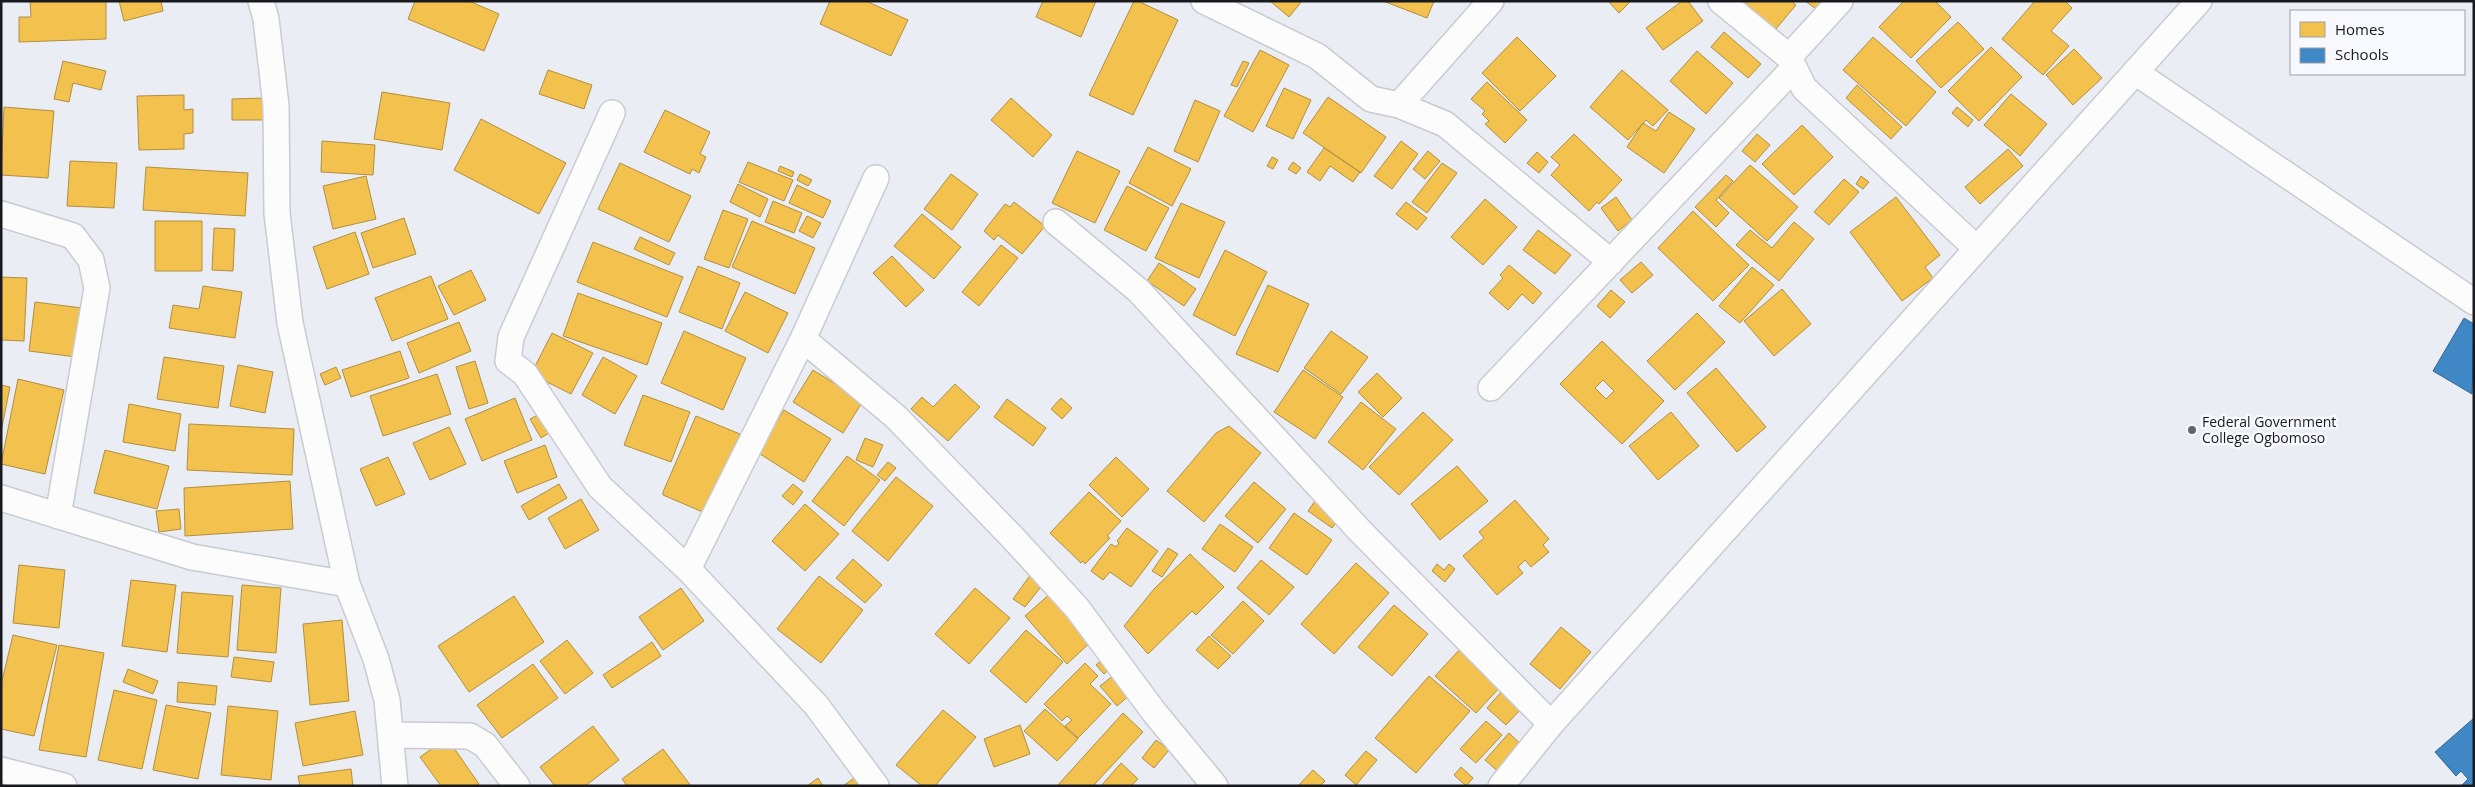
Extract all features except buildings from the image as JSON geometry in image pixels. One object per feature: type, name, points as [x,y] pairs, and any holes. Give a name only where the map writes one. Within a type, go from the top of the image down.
[{"type":"street","points":[[261,1],[266,19],[276,106],[277,214],[290,323],[347,584],[376,659],[387,700],[395,786]]},
{"type":"street","points":[[1204,1],[1317,56],[1371,99],[1399,105],[1445,124],[1611,262]]},
{"type":"street","points":[[1399,105],[1492,1]]},
{"type":"street","points":[[1720,1],[1791,63],[1804,88],[1976,248]]},
{"type":"street","points":[[1492,388],[1611,262],[1791,63],[1840,1]]},
{"type":"street","points":[[1501,786],[1551,724],[2199,1]]},
{"type":"street","points":[[2135,72],[2474,302]]},
{"type":"street","points":[[612,113],[511,337],[508,361],[525,374],[600,487],[688,569],[816,705],[876,786]]},
{"type":"street","points":[[688,569],[803,339],[876,178]]},
{"type":"street","points":[[1,214],[72,236],[91,260],[97,288],[58,516]]},
{"type":"street","points":[[1056,222],[1139,291],[1361,532],[1551,724]]},
{"type":"street","points":[[803,339],[896,417],[1013,538],[1077,608],[1154,712],[1216,786]]},
{"type":"street","points":[[1,498],[192,557],[347,584]]},
{"type":"street","points":[[391,735],[470,736],[485,745],[517,786]]},
{"type":"street","points":[[1,770],[64,786]]},
{"type":"place","name":"Federal Government College Ogbomoso","points":[[2192,430]]}]
